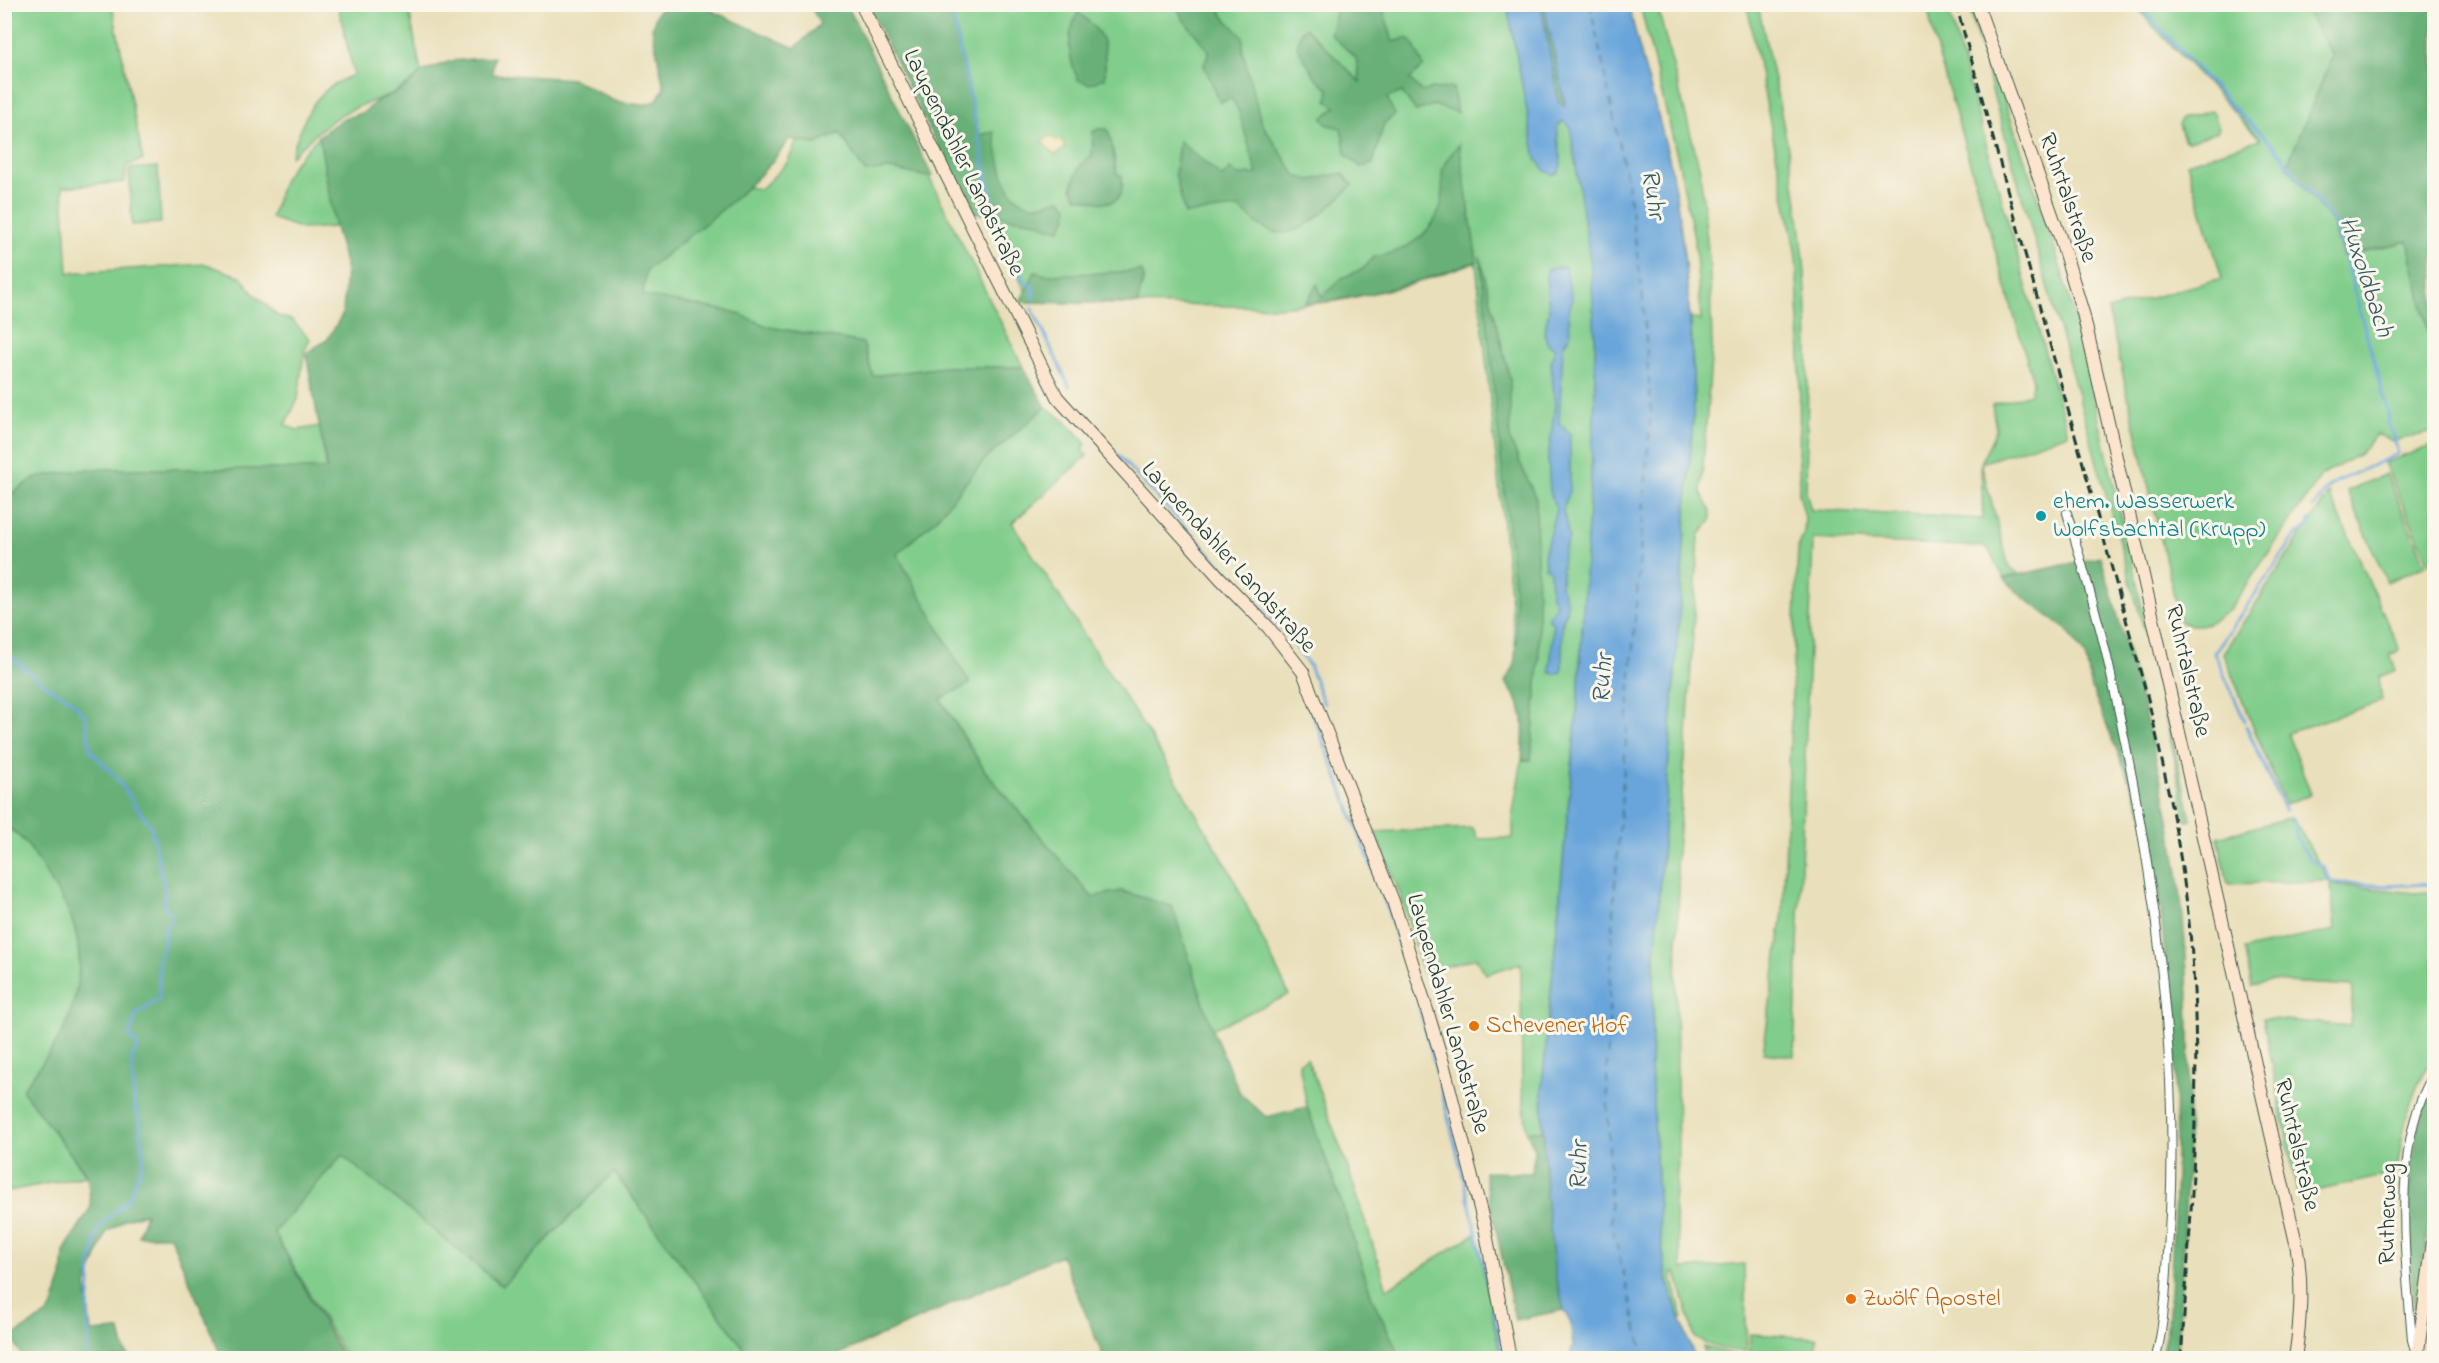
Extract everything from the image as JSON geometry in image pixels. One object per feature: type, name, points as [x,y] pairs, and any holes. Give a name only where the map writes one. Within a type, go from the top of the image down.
[{"type":"main road","name":"Laupendahler Landstraße","points":[[861,4],[1057,397],[1220,578],[1268,627],[1303,672],[1393,901],[1427,1008],[1485,1228],[1510,1359]]},
{"type":"main road","name":"Ruhrtalstraße","points":[[1977,4],[2060,237],[2083,313],[2295,1235],[2302,1298],[2295,1359]]},
{"type":"main road","points":[[2417,1358],[2434,1234]]},
{"type":"street","points":[[2067,513],[2106,655],[2141,822],[2155,907],[2165,998],[2171,1088],[2172,1175],[2164,1325],[2156,1359]]},
{"type":"street","name":"Rutherweg","points":[[2417,1358],[2411,1329],[2404,1231],[2404,1192],[2408,1157],[2419,1107],[2434,1074]]},
{"type":"green space","points":[[5,5],[112,5],[143,160],[126,166],[125,182],[63,187],[68,273],[206,264],[241,277],[253,293],[278,316],[292,320],[310,339],[304,352],[298,399],[285,425],[297,430],[320,426],[327,470],[89,469],[37,477],[5,498]]},
{"type":"green space","points":[[338,5],[408,5],[421,72],[412,81],[394,92],[337,117],[290,157],[306,118],[319,97],[340,81],[354,75]]},
{"type":"green space","points":[[670,5],[699,5],[795,48],[820,24],[810,5],[847,5],[932,176],[890,169],[865,172],[840,133],[816,144],[789,139],[776,157],[742,192],[646,271],[643,296],[734,312],[769,327],[863,343],[873,376],[945,367],[1023,367],[1046,407],[985,459],[935,520],[897,554],[970,684],[940,699],[985,771],[1092,897],[1121,891],[1172,906],[1212,1029],[1240,1093],[1266,1117],[1307,1107],[1342,1204],[1372,1298],[1401,1358],[1104,1358],[1061,1255],[831,1358],[751,1358],[614,1172],[502,1286],[342,1155],[274,1232],[343,1358],[222,1358],[170,1236],[138,1236],[146,1213],[126,1219],[106,1233],[86,1285],[91,1332],[120,1330],[129,1358],[23,1358],[11,1337],[46,1315],[53,1306],[62,1277],[64,1251],[91,1207],[87,1175],[22,1090],[55,1045],[69,1017],[76,992],[79,951],[74,926],[63,901],[30,848],[5,826],[5,498],[37,477],[89,469],[327,469],[306,353],[327,340],[343,314],[346,267],[335,227],[319,136],[341,120],[364,112],[378,100],[410,84],[421,72],[451,61],[494,57],[492,74],[573,79],[614,101],[642,105],[656,101],[664,88],[652,28],[657,12]]},
{"type":"green space","points":[[868,5],[1550,5],[1574,125],[1592,265],[1598,361],[1578,701],[1542,1088],[1543,1130],[1527,1132],[1522,1087],[1521,963],[1486,974],[1476,958],[1423,973],[1402,899],[1375,832],[1473,828],[1478,839],[1513,838],[1513,812],[1522,760],[1531,759],[1538,667],[1518,671],[1476,262],[1410,285],[1337,301],[1279,307],[1031,302],[911,63]]},
{"type":"green space","points":[[868,5],[951,5],[979,135],[994,132],[1008,187],[1022,202],[1033,205],[1061,199],[1068,206],[1067,217],[1060,229],[1049,228],[1037,222],[971,212]]},
{"type":"green space","points":[[1176,5],[1217,5],[1224,17],[1243,37],[1243,52],[1261,122],[1296,176],[1310,180],[1342,173],[1353,185],[1325,211],[1303,227],[1280,233],[1268,230],[1238,208],[1185,214],[1175,174],[1179,141],[1222,177],[1230,169],[1238,175],[1257,174],[1239,112],[1232,99],[1220,102],[1204,65],[1209,51],[1183,19]]},
{"type":"green space","points":[[1338,5],[1382,5],[1393,42],[1406,38],[1411,40],[1424,66],[1410,79],[1422,92],[1431,89],[1453,88],[1457,113],[1434,105],[1416,111],[1402,92],[1387,98],[1395,115],[1384,123],[1373,164],[1361,167],[1346,155],[1341,128],[1328,125],[1322,118],[1336,107],[1327,101],[1329,89],[1316,78],[1297,47],[1301,31],[1306,28],[1360,82],[1356,58],[1330,34]]},
{"type":"green space","points":[[1541,5],[1544,5],[1565,107],[1559,103]]},
{"type":"green space","points":[[1640,5],[1657,5],[1700,170],[1710,270],[1712,346],[1701,492],[1711,511],[1711,521],[1699,535],[1687,734],[1676,864],[1679,881],[1676,986],[1678,1162],[1674,1204],[1682,1269],[1744,1264],[1747,1351],[1720,1348],[1695,1338],[1676,1273],[1671,1273],[1683,1318],[1680,1319],[1666,1274],[1660,1232],[1651,1066],[1654,969],[1694,403],[1691,317],[1701,321],[1695,243],[1679,164]]},
{"type":"green space","points":[[1747,5],[1758,5],[1784,127],[1803,251],[1808,341],[1806,493],[1811,510],[1983,519],[1981,463],[2009,567],[2021,576],[2004,578],[1987,547],[1813,539],[1794,1056],[1763,1053],[1783,912],[1798,548],[1804,533],[1805,517],[1799,493],[1800,344],[1796,255]]},
{"type":"green space","points":[[1927,5],[1947,5],[2068,434],[1981,463],[1996,430],[1992,405],[2030,394],[2033,381],[1934,39]]},
{"type":"green space","points":[[1968,5],[1972,5],[2054,246],[2077,325],[2191,819],[2186,820],[2174,755],[2147,640]]},
{"type":"green space","points":[[2136,5],[2303,5],[2333,55],[2287,166],[2332,222],[2343,256],[2408,241],[2434,357],[2434,432],[2392,441],[2377,434],[2361,453],[2322,475],[2229,610],[2218,618],[2200,625],[2180,622],[2108,310],[2222,278],[2187,163],[2260,139],[2150,23]]},
{"type":"green space","points":[[2303,5],[2434,5],[2434,357],[2408,241],[2343,256],[2332,222],[2287,166],[2333,55]]},
{"type":"green space","points":[[1078,12],[1094,27],[1104,47],[1105,78],[1089,84],[1078,80],[1070,54],[1071,30]]},
{"type":"green space","points":[[2211,111],[2214,113],[2219,128],[2217,132],[2188,142],[2184,140],[2179,124],[2181,119]]},
{"type":"green space","points":[[1098,129],[1107,129],[1117,174],[1122,176],[1120,195],[1116,200],[1110,202],[1077,197],[1072,188],[1081,165],[1092,157],[1093,132]]},
{"type":"green space","points":[[840,133],[865,172],[890,168],[929,177],[1023,367],[945,367],[873,376],[863,343],[769,327],[734,312],[643,296],[645,271],[747,187],[761,189],[787,163],[796,142],[816,144]]},
{"type":"green space","points":[[319,136],[335,227],[302,229],[271,218],[284,179],[295,162]]},
{"type":"green space","points":[[1459,144],[1477,261],[1392,288],[1350,298],[1305,304],[1317,284],[1322,297],[1342,278],[1363,269],[1374,257],[1397,251],[1426,232],[1433,223],[1442,201],[1444,165]]},
{"type":"green space","points":[[158,167],[161,223],[132,225],[129,169]]},
{"type":"green space","points":[[1480,256],[1510,379],[1510,440],[1536,499],[1539,657],[1531,760],[1522,760],[1523,718],[1518,701],[1505,682],[1514,667],[1517,638],[1513,575]]},
{"type":"green space","points":[[1142,271],[1144,278],[1137,304],[1020,302],[1035,272],[1046,275]]},
{"type":"green space","points":[[1046,407],[1065,421],[1086,444],[1083,451],[1087,456],[1012,523],[1153,741],[1230,871],[1289,995],[1212,1029],[1172,907],[1122,891],[1092,898],[985,771],[940,698],[970,684],[896,554],[935,520],[985,459]]},
{"type":"green space","points":[[2434,445],[2434,560],[2429,563],[2384,463]]},
{"type":"green space","points":[[2386,474],[2426,565],[2387,582],[2347,491]]},
{"type":"green space","points":[[2329,493],[2400,650],[2390,655],[2396,670],[2379,677],[2382,701],[2287,733],[2311,794],[2285,804],[2223,653]]},
{"type":"green space","points":[[2101,557],[2145,714],[2164,794],[2178,874],[2184,934],[2188,995],[2189,1116],[2177,1358],[2161,1358],[2169,1315],[2176,1174],[2175,1059],[2159,893],[2146,821],[2092,689],[2085,655],[2066,629],[2019,594],[2004,578]]},
{"type":"green space","points":[[2288,818],[2299,828],[2329,881],[2228,884],[2218,837]]},
{"type":"green space","points":[[4,826],[18,836],[35,855],[66,907],[77,938],[78,978],[69,1017],[55,1045],[22,1090],[87,1176],[8,1191],[4,1159]]},
{"type":"green space","points":[[2331,884],[2415,893],[2434,891],[2434,1057],[2418,1084],[2408,1112],[2397,1173],[2298,1195],[2263,1018],[2350,1026],[2353,986],[2270,981],[2252,986],[2244,949],[2335,930]]},
{"type":"green space","points":[[1307,1058],[1347,1165],[1387,1289],[1476,1233],[1501,1358],[1401,1358],[1372,1298],[1342,1204],[1307,1107],[1299,1063]]},
{"type":"green space","points":[[2434,1082],[2434,1174],[2416,1330],[2409,1235],[2411,1173],[2415,1142]]},
{"type":"green space","points":[[1543,1130],[1552,1243],[1564,1310],[1515,1320],[1484,1172],[1532,1173],[1534,1149],[1527,1132]]},
{"type":"green space","points":[[342,1155],[502,1286],[614,1172],[751,1358],[346,1358],[274,1232]]},
{"type":"green space","points":[[1750,1334],[1817,1338],[1815,1358],[1750,1358]]},
{"type":"green space","points":[[1703,1347],[1748,1358],[1707,1358]]},
{"type":"sand","points":[[1050,136],[1057,141],[1062,140],[1065,149],[1055,155],[1042,142]]},
{"type":"water","name":"Ruhr","points":[[1507,5],[1541,5],[1559,103],[1565,106],[1544,5],[1629,5],[1676,193],[1684,252],[1694,403],[1654,969],[1651,1066],[1660,1232],[1666,1274],[1695,1358],[1569,1358],[1573,1346],[1571,1324],[1564,1310],[1555,1275],[1546,1194],[1542,1088],[1578,701],[1595,400],[1595,340],[1591,266],[1570,127],[1563,121],[1557,127],[1561,164],[1559,172],[1553,175],[1545,171],[1536,159]]},
{"type":"water","points":[[1565,266],[1572,299],[1569,313],[1570,335],[1563,346],[1559,423],[1570,434],[1570,491],[1563,509],[1569,538],[1563,552],[1561,586],[1567,602],[1562,623],[1562,672],[1554,674],[1550,672],[1553,624],[1548,618],[1556,604],[1551,594],[1550,571],[1545,567],[1544,555],[1556,509],[1550,492],[1548,459],[1555,405],[1551,363],[1555,348],[1548,344],[1544,333],[1549,311],[1546,276],[1548,269]]},
{"type":"waterway","points":[[950,4],[997,223],[1025,283],[1034,287],[1033,299]]},
{"type":"waterway","name":"Huxoldbach","points":[[2137,4],[2229,103],[2272,144],[2333,221],[2345,256],[2389,417],[2388,424],[2394,436],[2398,454],[2331,484],[2313,508]]},
{"type":"waterway","points":[[1032,308],[1069,386]]},
{"type":"waterway","points":[[1110,447],[1287,635],[1309,665],[1324,704]]},
{"type":"waterway","name":"Huxoldbach","points":[[2245,721],[2214,653],[2295,537],[2307,527],[2310,519]]},
{"type":"waterway","points":[[4,651],[45,685],[70,700],[85,715],[91,751],[115,776],[151,827],[165,891],[164,905],[172,919],[163,930],[165,940],[159,961],[159,998],[137,1014],[129,1035],[138,1047],[132,1060],[135,1110],[139,1117],[143,1162],[129,1199],[98,1228],[91,1266],[88,1358]]},
{"type":"waterway","points":[[1311,709],[1385,901],[1414,992]]},
{"type":"waterway","name":"Huxoldbach","points":[[2246,726],[2285,811]]},
{"type":"waterway","name":"Huxoldbach","points":[[2291,818],[2296,825],[2295,832],[2302,848],[2310,859],[2324,867],[2331,882],[2385,886],[2434,884]]},
{"type":"waterway","points":[[1419,1007],[1464,1181],[1503,1358]]},
{"type":"ferry route","points":[[1590,4],[1627,181],[1642,289],[1651,409],[1613,913],[1607,1069],[1611,1221],[1644,1358]]},
{"type":"railway","points":[[1956,4],[2148,699],[2176,835],[2187,903],[2193,972],[2196,1069],[2188,1262],[2181,1358]]},
{"type":"place","name":"ehem. Wasserwerk Wolfsbachtal (Krupp)","points":[[2041,516]]},
{"type":"place","name":"Schevener Hof","points":[[1474,1026]]},
{"type":"place","name":"Zwölf Apostel","points":[[1851,1299]]}]
